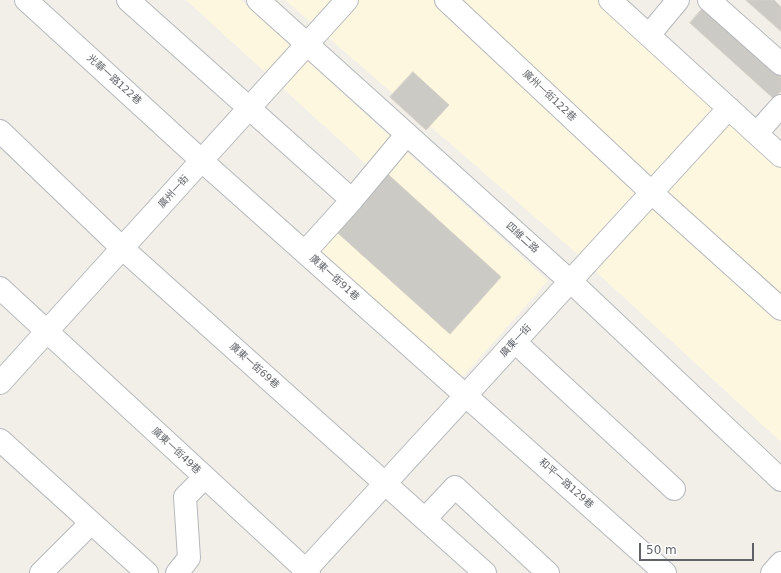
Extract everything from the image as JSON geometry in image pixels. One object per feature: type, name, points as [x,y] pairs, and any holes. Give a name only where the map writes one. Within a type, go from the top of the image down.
[{"type":"street","name":"光華一路122巷","points":[[27,0],[202,161]]},
{"type":"street","points":[[128,0],[352,200]]},
{"type":"street","name":"四維二路","points":[[258,0],[570,282],[781,480]]},
{"type":"street","name":"廣州一街","points":[[0,383],[347,0]]},
{"type":"street","name":"廣州一街122巷","points":[[446,0],[652,193],[781,309]]},
{"type":"street","points":[[610,0],[781,156]]},
{"type":"street","points":[[649,35],[678,0]]},
{"type":"street","points":[[709,0],[781,64]]},
{"type":"street","points":[[757,133],[781,106]]},
{"type":"street","name":"廣東一街","points":[[306,572],[729,108]]},
{"type":"street","name":"廣東一街69巷","points":[[0,131],[122,248],[485,573]]},
{"type":"street","points":[[305,252],[352,200],[407,134]]},
{"type":"street","name":"廣東一街91巷","points":[[202,161],[466,395]]},
{"type":"street","name":"廣東一街49巷","points":[[0,288],[306,572]]},
{"type":"street","points":[[515,342],[674,489]]},
{"type":"street","name":"和平一路129巷","points":[[466,395],[665,573]]},
{"type":"street","points":[[0,440],[147,573]]},
{"type":"street","points":[[177,573],[189,558],[185,497],[205,478]]},
{"type":"street","points":[[425,519],[455,487],[548,573]]},
{"type":"street","points":[[41,573],[91,523]]},
{"type":"street","points":[[772,573],[781,563]]},
{"type":"shaded area","points":[[186,0],[241,0],[548,281],[449,392],[298,257],[367,165]]},
{"type":"shaded area","points":[[285,0],[599,0],[781,165],[781,442],[567,245]]},
{"type":"building","points":[[746,0],[774,0],[781,7],[781,31]]},
{"type":"building","points":[[703,8],[781,77],[781,91],[774,99],[690,23]]},
{"type":"building","points":[[413,72],[449,105],[426,130],[390,97]]},
{"type":"building","points":[[381,168],[501,277],[450,334],[329,225]]}]
